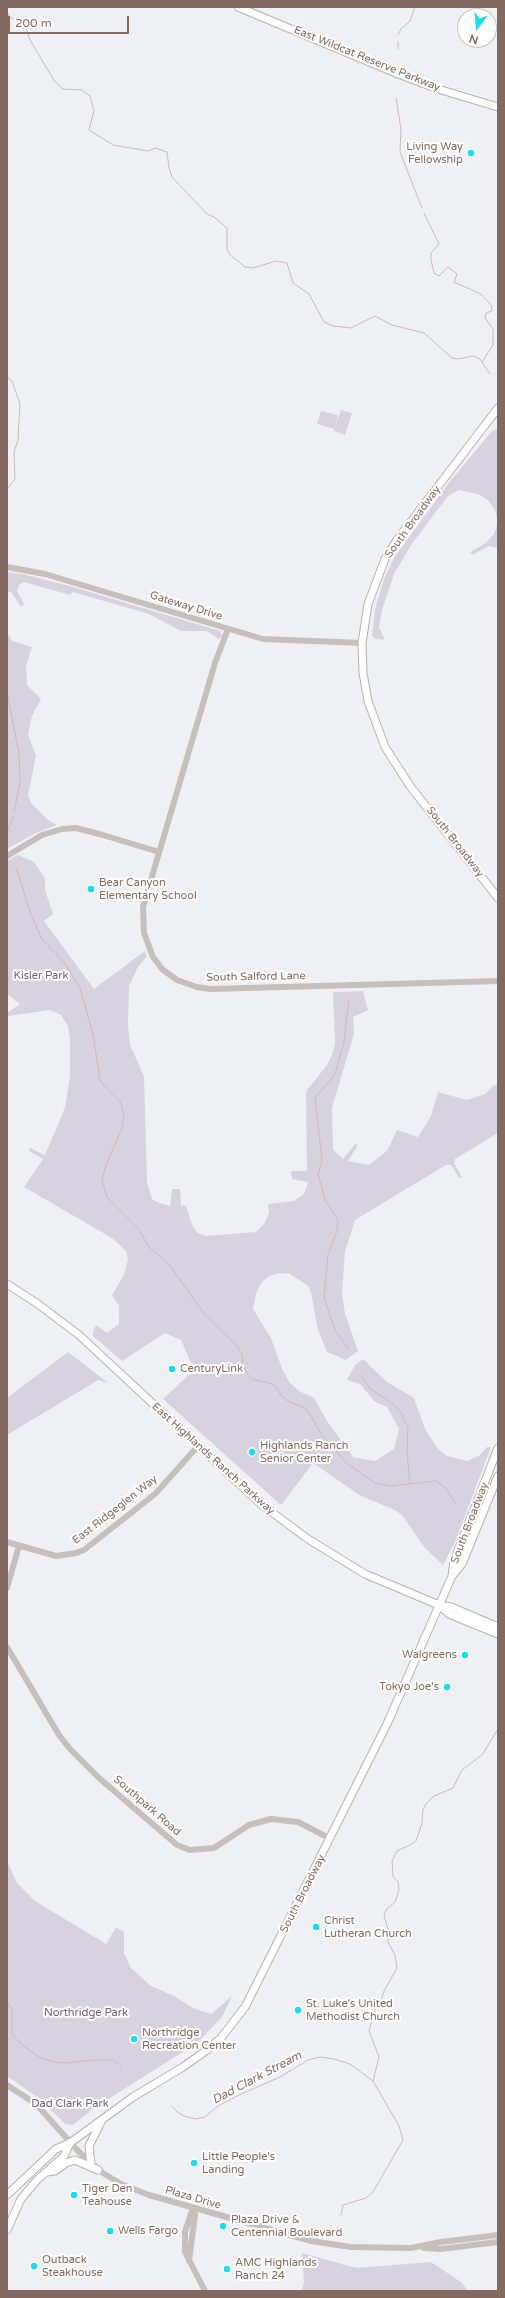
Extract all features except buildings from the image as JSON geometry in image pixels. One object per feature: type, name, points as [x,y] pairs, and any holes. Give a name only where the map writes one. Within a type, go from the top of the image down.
[{"type":"main road","name":"East Wildcat Reserve Parkway","points":[[238,7],[396,73],[438,89],[498,107]]},
{"type":"main road","name":"South Broadway","points":[[498,408],[397,540],[385,559],[368,604],[362,643],[363,673],[368,701],[385,747],[410,786],[498,898]]},
{"type":"main road","name":"East Highlands Ranch Parkway","points":[[7,1284],[38,1304],[79,1335],[262,1505],[308,1539],[366,1574],[439,1605]]},
{"type":"main road","name":"South Broadway","points":[[452,1576],[454,1561],[498,1448]]},
{"type":"main road","name":"South Broadway","points":[[7,2195],[56,2149],[70,2143],[133,2098],[199,2056],[214,2044],[233,2024],[256,1989],[387,1724],[452,1576],[462,1564],[498,1476]]},
{"type":"main road","points":[[439,1605],[451,1607],[498,1627]]},
{"type":"main road","points":[[439,1605],[449,1614],[498,1634]]},
{"type":"main road","points":[[91,2164],[89,2146],[102,2120]]},
{"type":"main road","name":"South Broadway","points":[[7,2230],[20,2200],[46,2172],[64,2156],[70,2143]]},
{"type":"main road","points":[[46,2172],[55,2171],[66,2163],[75,2160],[98,2170]]},
{"type":"street","name":"Gateway Drive","points":[[7,567],[45,574],[263,639],[362,643]]},
{"type":"street","name":"South Salford Lane","points":[[228,629],[215,664],[143,907],[144,933],[150,951],[162,969],[186,984],[210,989],[498,980]]},
{"type":"street","points":[[7,856],[42,835],[62,829],[76,828],[159,852]]},
{"type":"street","name":"East Ridgeglen Way","points":[[7,1542],[56,1556],[76,1553],[84,1550],[155,1494],[198,1446]]},
{"type":"street","points":[[7,1588],[19,1546]]},
{"type":"street","name":"Southpark Road","points":[[7,1647],[59,1735],[70,1749],[99,1778],[177,1845],[190,1850],[214,1848],[249,1825],[271,1819],[298,1822],[330,1839]]},
{"type":"street","name":"Plaza Drive","points":[[7,2085],[36,2104],[70,2143],[98,2170],[121,2184],[194,2208],[311,2241],[335,2245],[387,2249],[420,2247],[441,2249],[498,2241]]},
{"type":"street","points":[[194,2208],[195,2215],[190,2261],[205,2291]]},
{"type":"street","name":"Plaza Drive","points":[[420,2247],[441,2242],[498,2235]]},
{"type":"green space","points":[[341,410],[352,413],[345,435],[334,431]]},
{"type":"green space","points":[[321,411],[338,415],[335,429],[317,424]]},
{"type":"green space","points":[[498,429],[498,522],[495,510],[488,500],[478,494],[459,490],[448,496],[411,545],[394,574],[382,610],[379,627],[385,640],[376,639],[372,636],[375,609],[385,576],[395,556],[448,484],[492,431]]},
{"type":"green space","points":[[498,522],[498,548],[489,546],[472,555],[470,552],[486,543],[494,534]]},
{"type":"green space","points":[[7,572],[23,574],[73,587],[220,631],[222,636],[219,639],[207,631],[181,631],[149,614],[73,592],[70,595],[24,582],[19,585],[17,591],[24,604],[21,607],[12,593],[7,591]]},
{"type":"green space","points":[[7,633],[12,641],[32,647],[26,666],[27,685],[41,699],[32,716],[28,734],[36,756],[28,795],[31,803],[48,820],[57,825],[38,832],[7,849]]},
{"type":"green space","name":"Kisler Park","points":[[18,855],[34,862],[45,878],[45,890],[53,914],[44,921],[94,989],[145,951],[147,956],[138,967],[129,986],[128,1025],[130,1045],[144,1076],[147,1182],[152,1199],[170,1206],[172,1189],[180,1189],[181,1205],[186,1206],[193,1227],[198,1233],[206,1236],[256,1232],[264,1224],[269,1213],[268,1204],[294,1201],[304,1194],[308,1182],[292,1179],[291,1171],[307,1171],[306,1096],[307,1090],[327,1065],[332,1055],[335,1043],[333,992],[363,991],[368,1010],[353,1017],[354,1034],[332,1108],[333,1150],[343,1159],[355,1144],[358,1145],[348,1161],[369,1165],[387,1151],[397,1130],[418,1137],[431,1116],[438,1092],[467,1100],[485,1094],[494,1085],[497,1085],[498,1071],[498,1133],[455,1159],[454,1163],[462,1177],[459,1178],[451,1165],[446,1165],[355,1220],[345,1252],[342,1292],[345,1314],[358,1351],[346,1360],[327,1352],[318,1330],[311,1293],[308,1286],[290,1274],[280,1273],[269,1276],[262,1282],[256,1293],[253,1309],[271,1338],[283,1371],[290,1383],[299,1391],[314,1398],[327,1421],[353,1457],[375,1461],[394,1449],[399,1429],[387,1407],[374,1401],[360,1384],[347,1380],[355,1365],[363,1359],[387,1382],[414,1398],[425,1429],[438,1449],[447,1456],[467,1461],[479,1456],[487,1447],[491,1447],[456,1540],[443,1565],[424,1547],[403,1516],[395,1510],[361,1496],[313,1463],[281,1505],[163,1399],[194,1370],[181,1340],[165,1333],[122,1361],[93,1336],[93,1331],[96,1325],[107,1333],[119,1324],[119,1306],[112,1295],[124,1275],[128,1259],[126,1251],[112,1238],[24,1187],[43,1159],[29,1151],[30,1148],[45,1155],[65,1108],[70,1076],[70,1039],[68,1026],[61,1015],[50,1010],[8,1016],[7,1013],[20,1004],[7,994],[7,861]]},
{"type":"green space","points":[[68,1352],[108,1383],[98,1380],[7,1435],[7,1398]]},
{"type":"green space","name":"Northridge Park","points":[[7,1861],[17,1883],[35,1901],[106,1944],[116,1927],[124,1932],[124,1953],[131,1968],[151,1986],[174,1996],[193,2008],[211,2014],[232,1996],[222,2017],[197,2043],[94,2108],[73,2125],[65,2124],[40,2099],[7,2076]]},
{"type":"green space","points":[[302,2253],[357,2268],[431,2262],[461,2282],[468,2291],[302,2291],[304,2282]]},
{"type":"waterway","points":[[398,35],[401,29],[410,21],[415,7]]},
{"type":"waterway","points":[[7,11],[9,16],[26,28],[30,40],[55,82],[63,89],[82,90],[90,96],[94,111],[89,130],[113,145],[148,151],[155,148],[167,152],[172,177],[207,214],[214,217],[227,228],[227,249],[230,255],[245,267],[253,268],[276,261],[287,263],[293,283],[309,294],[324,322],[333,326],[351,328],[375,316],[392,325],[424,333],[452,358],[458,359],[473,356],[480,359],[490,374]]},
{"type":"waterway","points":[[398,42],[398,49]]},
{"type":"waterway","points":[[396,98],[401,129],[400,152],[422,208]]},
{"type":"waterway","points":[[424,213],[439,244],[431,253],[434,273],[439,276],[448,267],[457,274],[454,282],[481,294],[491,305],[492,311],[486,313],[485,318],[493,329],[493,345],[482,362]]},
{"type":"waterway","points":[[7,377],[12,381],[20,404],[18,440],[14,452],[15,479],[7,489]]},
{"type":"waterway","points":[[7,692],[19,754],[20,783],[14,812]]},
{"type":"waterway","points":[[7,833],[13,816]]},
{"type":"waterway","points":[[16,867],[30,912],[42,939],[64,962],[80,988],[93,1034],[100,1080],[121,1103],[124,1115],[122,1128],[106,1165],[102,1180],[107,1197],[138,1228],[149,1247],[168,1263],[206,1316],[236,1345],[242,1354],[243,1366],[248,1375],[254,1380],[270,1383],[276,1386],[280,1394],[286,1400],[307,1409],[320,1432],[346,1463],[375,1483],[391,1486],[436,1481],[446,1488],[455,1503]]},
{"type":"waterway","points":[[349,999],[344,1042],[335,1074],[315,1098],[322,1160],[318,1174],[325,1200],[338,1220],[337,1231],[328,1254],[324,1298],[335,1330],[349,1350]]},
{"type":"waterway","points":[[361,1375],[370,1389],[388,1400],[401,1412],[408,1428],[407,1453],[410,1483]]},
{"type":"waterway","points":[[341,2215],[343,2205],[366,2198],[373,2192],[403,2140],[399,2126],[373,2081],[379,2057],[369,2031],[375,2009],[380,2004],[384,1991],[397,1968],[395,1955],[388,1942],[389,1933],[384,1915],[386,1910],[395,1902],[399,1890],[398,1882],[393,1877],[392,1861],[397,1851],[416,1841],[422,1823],[423,1809],[426,1804],[434,1796],[453,1788],[462,1770],[482,1755],[498,1729]]},
{"type":"waterway","name":"Dad Clark Stream","points":[[7,2002],[12,2010],[12,2034],[22,2045],[39,2057],[54,2062],[67,2063],[94,2060],[114,2060],[122,2067]]},
{"type":"waterway","name":"Dad Clark Stream","points":[[172,2106],[177,2112],[184,2116],[195,2119],[205,2117],[218,2106],[239,2095],[280,2077],[308,2060],[320,2057],[334,2059],[350,2064],[373,2081]]},
{"type":"place","name":"Living Way Fellowship","points":[[471,153]]},
{"type":"place","name":"Bear Canyon Elementary School","points":[[91,889]]},
{"type":"place","name":"CenturyLink","points":[[172,1369]]},
{"type":"place","name":"Highlands Ranch Senior Center","points":[[252,1452]]},
{"type":"place","name":"Walgreens","points":[[465,1655]]},
{"type":"place","name":"Tokyo Joe's","points":[[447,1687]]},
{"type":"place","name":"Christ Lutheran Church","points":[[316,1927]]},
{"type":"place","name":"St. Luke's United Methodist Church","points":[[298,2010]]},
{"type":"place","name":"Northridge Recreation Center","points":[[134,2039]]},
{"type":"place","name":"Little People's Landing","points":[[194,2163]]},
{"type":"place","name":"Tiger Den Teahouse","points":[[74,2195]]},
{"type":"place","name":"Plaza Drive & Centennial Boulevard","points":[[223,2226]]},
{"type":"place","name":"Wells Fargo","points":[[110,2231]]},
{"type":"place","name":"Outback Steakhouse","points":[[34,2266]]},
{"type":"place","name":"AMC Highlands Ranch 24","points":[[227,2269]]},
{"type":"park label","name":"Dad Clark Park","points":[[70,2104]]}]
